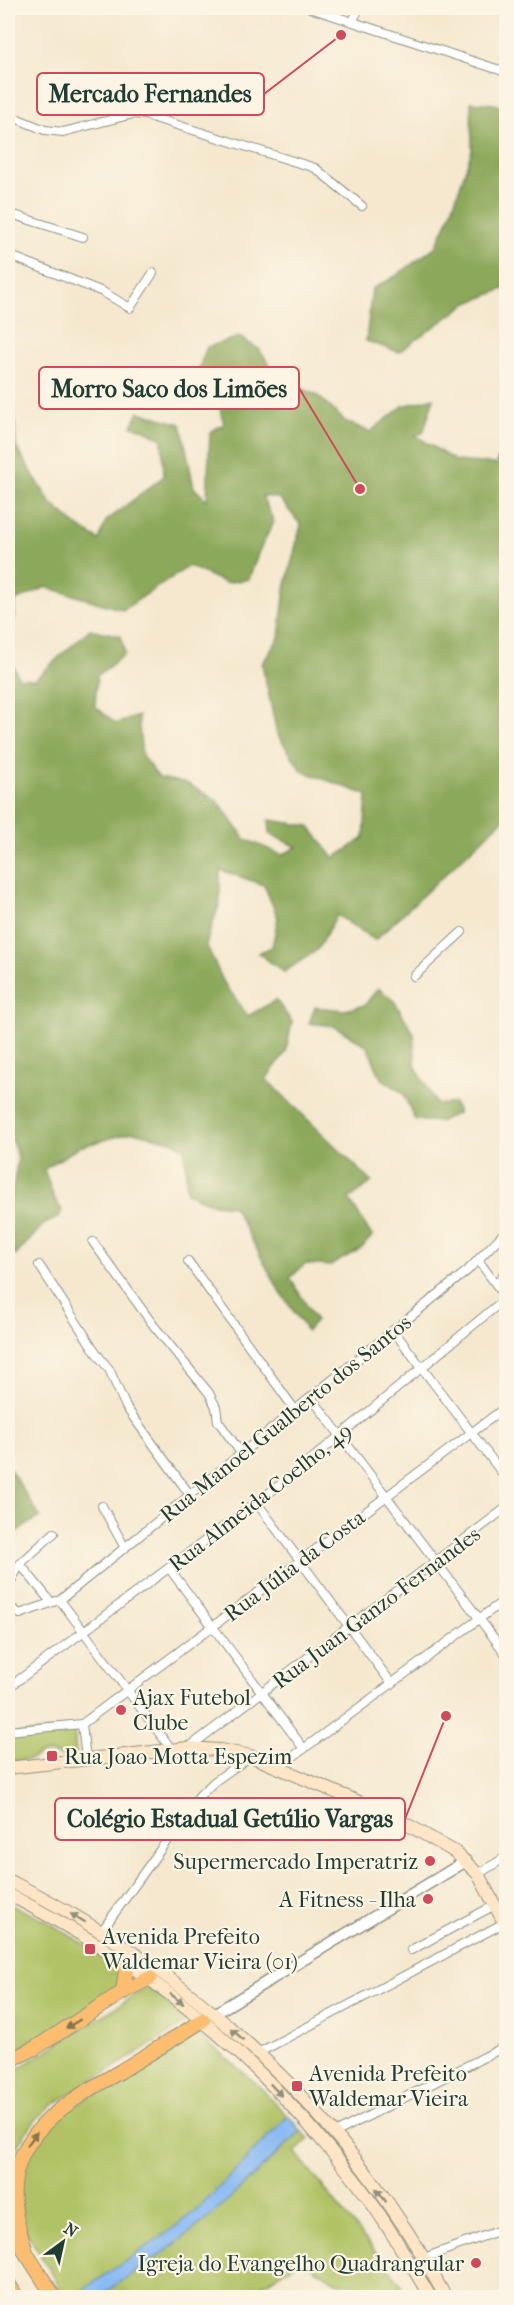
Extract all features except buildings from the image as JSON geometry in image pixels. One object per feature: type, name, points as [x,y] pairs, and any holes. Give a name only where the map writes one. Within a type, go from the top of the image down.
[{"type":"highway","points":[[123,1992],[127,1963]]},
{"type":"highway","points":[[8,2061],[34,2048],[123,1992],[156,1975]]},
{"type":"highway","points":[[27,2255],[15,2216],[14,2197],[20,2159],[33,2136],[48,2119],[67,2104],[209,2017]]},
{"type":"highway","points":[[8,2225],[55,2298]]},
{"type":"highway","points":[[8,2283],[17,2298]]},
{"type":"main road","points":[[8,1768],[188,1748],[220,1750],[251,1756],[404,1823],[442,1844],[466,1861],[478,1874],[506,1924]]},
{"type":"main road","points":[[8,1880],[127,1963],[156,1975]]},
{"type":"main road","points":[[8,1894],[101,1932],[258,2053],[333,2134],[395,2214],[424,2258],[446,2298]]},
{"type":"main road","points":[[209,2017],[235,2048],[288,2102],[352,2178],[384,2222],[431,2298]]},
{"type":"main road","points":[[384,2222],[395,2214]]},
{"type":"street","points":[[310,8],[507,72]]},
{"type":"street","points":[[353,21],[359,8]]},
{"type":"street","points":[[8,115],[53,132],[133,114],[145,115],[315,168],[362,206]]},
{"type":"street","points":[[8,213],[83,237]]},
{"type":"street","points":[[8,255],[103,292],[130,308],[153,273]]},
{"type":"street","points":[[414,976],[462,932]]},
{"type":"street","name":"Rua Manoel Gualberto dos Santos","points":[[8,1606],[20,1614],[56,1601],[393,1330],[478,1260],[507,1231]]},
{"type":"street","points":[[93,1242],[154,1326],[209,1393],[216,1407],[218,1421],[241,1453]]},
{"type":"street","points":[[478,1260],[507,1298]]},
{"type":"street","points":[[188,1261],[295,1410]]},
{"type":"street","points":[[39,1265],[109,1369],[126,1407],[190,1495]]},
{"type":"street","points":[[497,1285],[507,1270]]},
{"type":"street","name":"Rua Almeida Coelho, 49","points":[[8,1688],[257,1503],[507,1298]]},
{"type":"street","points":[[393,1330],[507,1478]]},
{"type":"street","points":[[311,1397],[478,1619],[507,1654]]},
{"type":"street","name":"Rua Júlia da Costa","points":[[82,1724],[507,1407]]},
{"type":"street","points":[[257,1503],[392,1684]]},
{"type":"street","points":[[102,1506],[124,1548]]},
{"type":"street","name":"Rua Juan Ganzo Fernandes","points":[[188,1748],[507,1508]]},
{"type":"street","points":[[8,1587],[20,1564],[54,1533]]},
{"type":"street","points":[[20,1564],[83,1632],[172,1750]]},
{"type":"street","points":[[169,1568],[304,1749]]},
{"type":"street","points":[[279,1767],[507,1599]]},
{"type":"street","points":[[8,1731],[82,1724],[86,1759]]},
{"type":"street","points":[[101,1932],[199,1796],[215,1781],[251,1756]]},
{"type":"street","points":[[478,1874],[507,1857]]},
{"type":"street","points":[[209,2017],[466,1861]]},
{"type":"street","points":[[411,1950],[495,1905]]},
{"type":"street","points":[[258,2053],[506,1924]]},
{"type":"street","points":[[333,2134],[501,2049]]},
{"type":"street","points":[[424,2258],[507,2228]]},
{"type":"green space","points":[[471,102],[494,104],[506,108],[506,288],[466,304],[399,352],[366,341],[372,289],[396,276],[436,246],[451,213],[472,150]]},
{"type":"green space","points":[[239,337],[259,349],[278,377],[318,396],[345,421],[370,432],[403,406],[434,398],[423,433],[415,435],[455,461],[506,465],[506,817],[375,940],[337,915],[317,950],[284,972],[258,953],[272,947],[278,918],[264,885],[220,870],[220,902],[206,944],[224,983],[248,1016],[276,1000],[292,1022],[286,1052],[266,1079],[372,1182],[349,1199],[372,1236],[362,1248],[330,1266],[305,1264],[290,1278],[316,1321],[307,1331],[279,1290],[233,1206],[214,1204],[187,1193],[185,1149],[172,1141],[133,1132],[79,1147],[44,1169],[54,1198],[62,1210],[59,1217],[43,1225],[16,1255],[8,1246],[8,1215],[18,1158],[11,1139],[8,1139],[8,655],[19,678],[35,679],[90,629],[121,636],[125,654],[97,676],[95,706],[116,724],[138,716],[142,756],[159,778],[186,783],[218,801],[245,839],[282,855],[297,847],[270,834],[269,820],[309,826],[334,858],[364,838],[367,795],[302,771],[277,734],[262,664],[279,638],[285,589],[301,525],[279,498],[262,496],[274,522],[259,551],[249,579],[225,583],[189,566],[123,610],[46,587],[15,601],[12,640],[8,645],[8,408],[14,406],[16,447],[50,502],[77,526],[99,540],[106,521],[164,476],[162,439],[132,426],[139,412],[181,424],[194,488],[207,500],[210,432],[224,424],[217,397],[198,371],[207,347]]},
{"type":"green space","points":[[378,988],[395,1002],[414,1034],[415,1065],[437,1105],[454,1103],[458,1113],[440,1122],[415,1120],[403,1093],[381,1078],[367,1046],[334,1026],[309,1023],[315,1007],[345,1010],[365,1005]]},
{"type":"green space","points":[[8,1466],[40,1517],[8,1537]]},
{"type":"green space","points":[[74,1729],[76,1754],[63,1756],[50,1753],[40,1754],[31,1759],[8,1762],[8,1735]]},
{"type":"green space","points":[[8,1903],[46,1921],[118,1965],[122,1983],[116,1993],[8,2056]]},
{"type":"green space","points":[[148,1987],[188,2022],[49,2107],[24,2135],[8,2169],[8,2071],[21,2067]]},
{"type":"green space","points":[[194,2031],[258,2085],[309,2139],[295,2152],[403,2286],[392,2292],[336,2282],[302,2260],[244,2297],[66,2297],[24,2228],[19,2198],[26,2157],[40,2135],[63,2113]]},
{"type":"water","points":[[288,2116],[301,2131],[212,2215],[169,2249],[98,2297],[83,2297],[80,2292],[160,2238],[199,2208]]},
{"type":"place","name":"Mercado Fernandes","points":[[341,35]]},
{"type":"place","name":"Morro Saco dos Limões","points":[[360,489]]},
{"type":"place","name":"Ajax Futebol Clube","points":[[121,1710]]},
{"type":"place","name":"Colégio Estadual Getúlio Vargas","points":[[446,1716]]},
{"type":"place","name":"Rua Joao Motta Espezim","points":[[52,1756]]},
{"type":"place","name":"Supermercado Imperatriz","points":[[430,1861]]},
{"type":"place","name":"A Fitness - Ilha","points":[[428,1899]]},
{"type":"place","name":"Avenida Prefeito Waldemar Vieira (01)","points":[[90,1949]]},
{"type":"place","name":"Avenida Prefeito Waldemar Vieira","points":[[297,2086]]},
{"type":"place","name":"Igreja do Evangelho Quadrangular","points":[[476,2263]]}]
